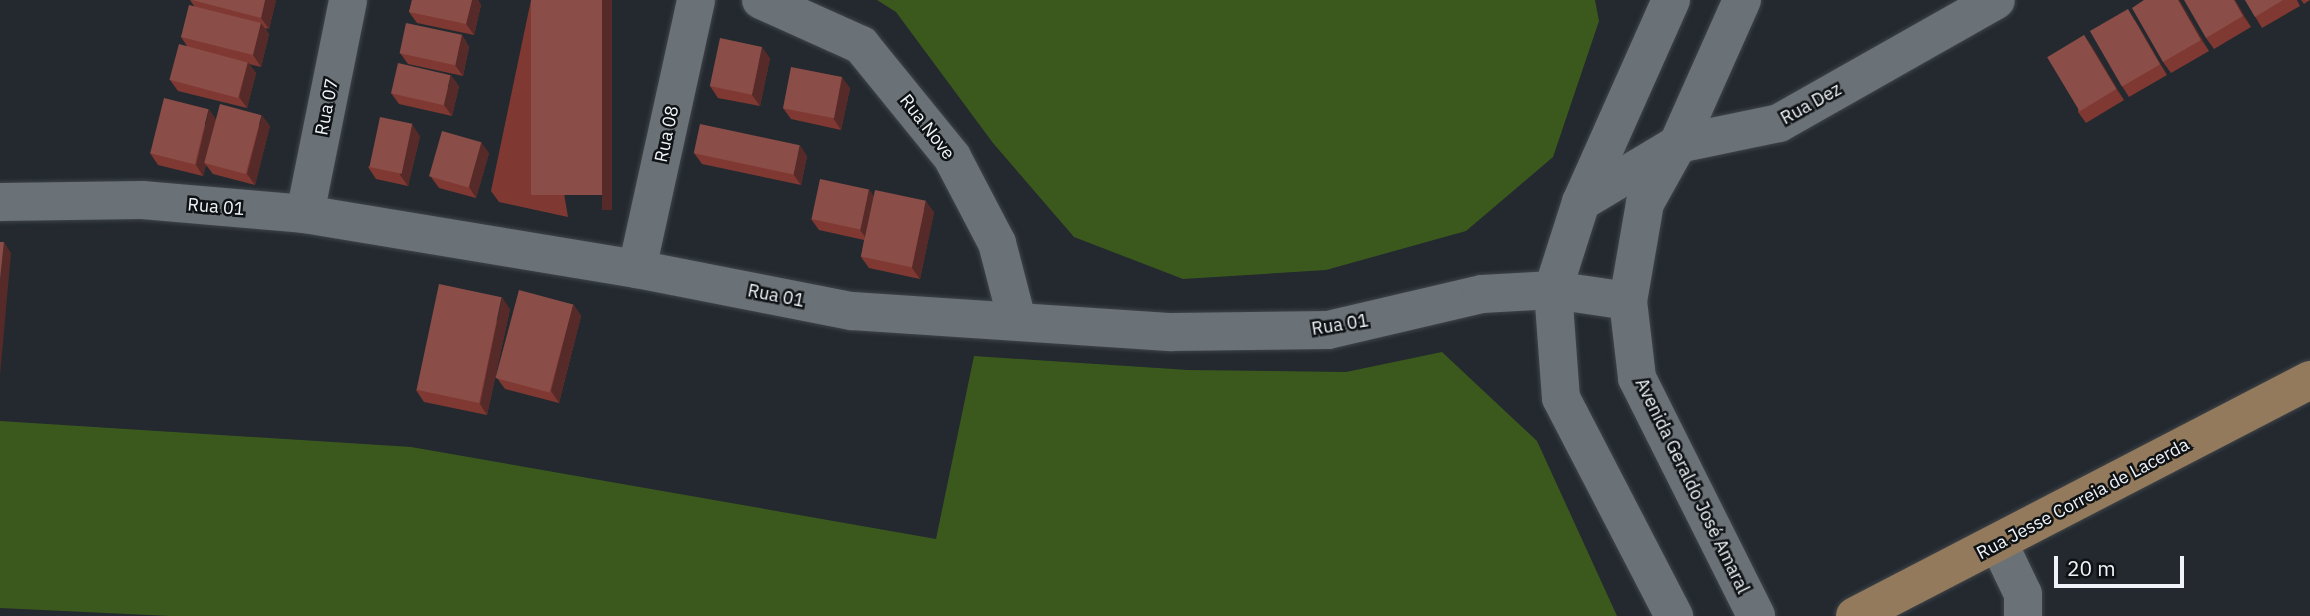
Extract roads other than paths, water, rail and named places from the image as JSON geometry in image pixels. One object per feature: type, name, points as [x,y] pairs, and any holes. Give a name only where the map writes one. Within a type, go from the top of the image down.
[{"type":"main road","name":"Rua Jesse Correia de Lacerda","points":[[1855,616],[2000,544],[2310,380]]},
{"type":"street","name":"Rua 07","points":[[305,214],[348,0]]},
{"type":"street","name":"Rua 08","points":[[637,269],[696,0]]},
{"type":"street","name":"Rua Nove","points":[[761,0],[861,45],[953,157],[997,243],[1017,320]]},
{"type":"street","points":[[1671,0],[1581,202],[1553,290],[1561,398],[1674,616]]},
{"type":"street","name":"Avenida Geraldo José Amaral","points":[[1742,0],[1678,144],[1645,204],[1628,301],[1637,378],[1756,616]]},
{"type":"street","name":"Rua Dez","points":[[1581,202],[1678,144],[1779,123],[1996,0]]},
{"type":"street","name":"Rua 01","points":[[0,202],[142,200],[305,214],[637,269],[852,311],[1172,332],[1328,330],[1482,294],[1553,290],[1628,301]]},
{"type":"street","points":[[2000,544],[2024,594],[2023,616]]}]
